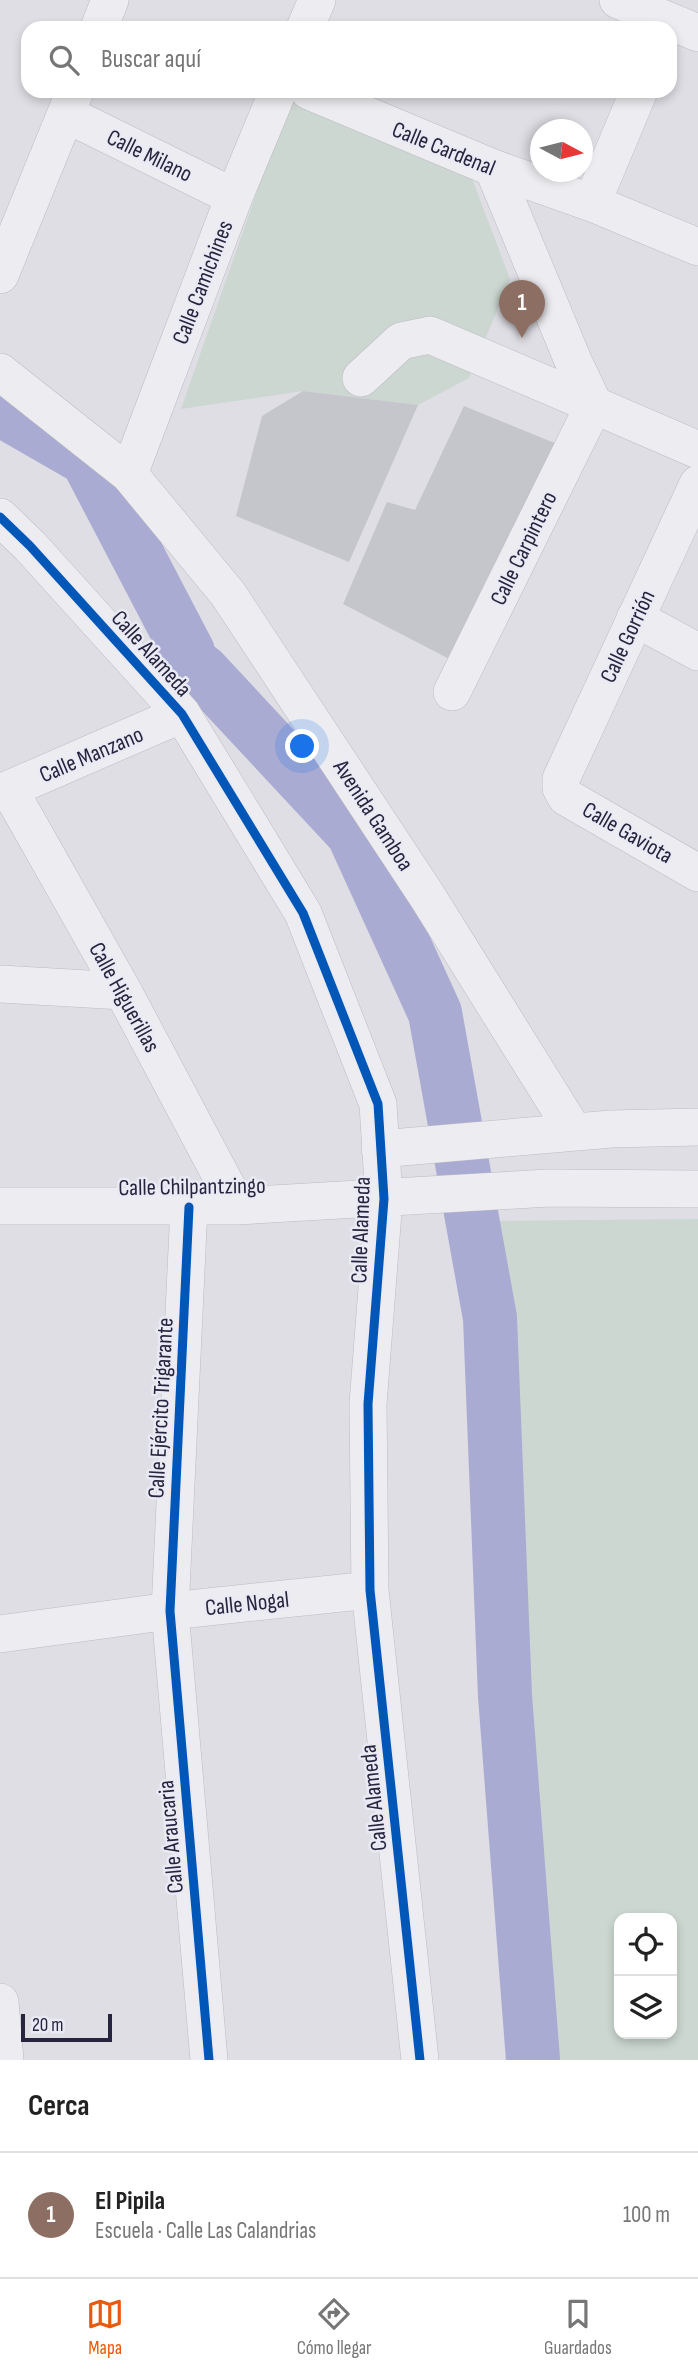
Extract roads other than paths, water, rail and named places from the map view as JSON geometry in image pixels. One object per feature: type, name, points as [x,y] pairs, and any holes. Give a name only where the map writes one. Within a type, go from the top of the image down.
[{"type":"street","points":[[102,21],[110,0]]},
{"type":"street","points":[[308,21],[317,0]]},
{"type":"street","points":[[618,0],[664,21]]},
{"type":"street","name":"Calle Camichines","points":[[129,474],[234,197],[275,98]]},
{"type":"street","name":"Calle Cardenal","points":[[326,98],[493,168],[592,203],[698,247]]},
{"type":"street","points":[[592,203],[636,98]]},
{"type":"street","points":[[0,275],[71,102]]},
{"type":"street","name":"Calle Milano","points":[[71,102],[234,197]]},
{"type":"street","points":[[493,168],[594,405]]},
{"type":"street","points":[[361,378],[401,341],[430,335],[698,450]]},
{"type":"street","name":"Avenida Gamboa","points":[[0,372],[129,474],[228,594],[420,884],[574,1132]]},
{"type":"street","name":"Calle Carpintero","points":[[452,692],[594,405]]},
{"type":"street","name":"Calle Gorrión","points":[[561,788],[561,779],[698,484]]},
{"type":"street","name":"Calle Alameda","points":[[0,517],[15,552],[182,714],[303,913],[378,1104],[384,1199],[368,1404],[370,1590],[420,2060]]},
{"type":"street","points":[[635,618],[698,652]]},
{"type":"street","name":"Calle Manzano","points":[[5,791],[182,714]]},
{"type":"street","name":"Calle Gaviota","points":[[561,788],[566,797],[698,873]]},
{"type":"street","name":"Calle Higuerillas","points":[[5,791],[123,991],[237,1206]]},
{"type":"street","points":[[0,984],[123,991]]},
{"type":"street","points":[[380,1149],[574,1132],[698,1128]]},
{"type":"street","name":"Calle Chilpantzingo","points":[[0,1206],[237,1206],[550,1188],[698,1189]]},
{"type":"street","name":"Calle Ejército Trigarante","points":[[170,1611],[188,1207]]},
{"type":"street","name":"Calle Nogal","points":[[0,1634],[170,1611],[370,1590]]},
{"type":"street","name":"Calle Araucaria","points":[[170,1611],[209,2060]]},
{"type":"street","points":[[0,2002],[5,2060]]},
{"type":"waterway","points":[[0,409],[87,459],[188,652],[190,662],[202,671],[353,833],[435,1013],[490,1318],[505,1696],[533,2060]]},
{"type":"place","name":"El Pipila","points":[[522,338]]}]
